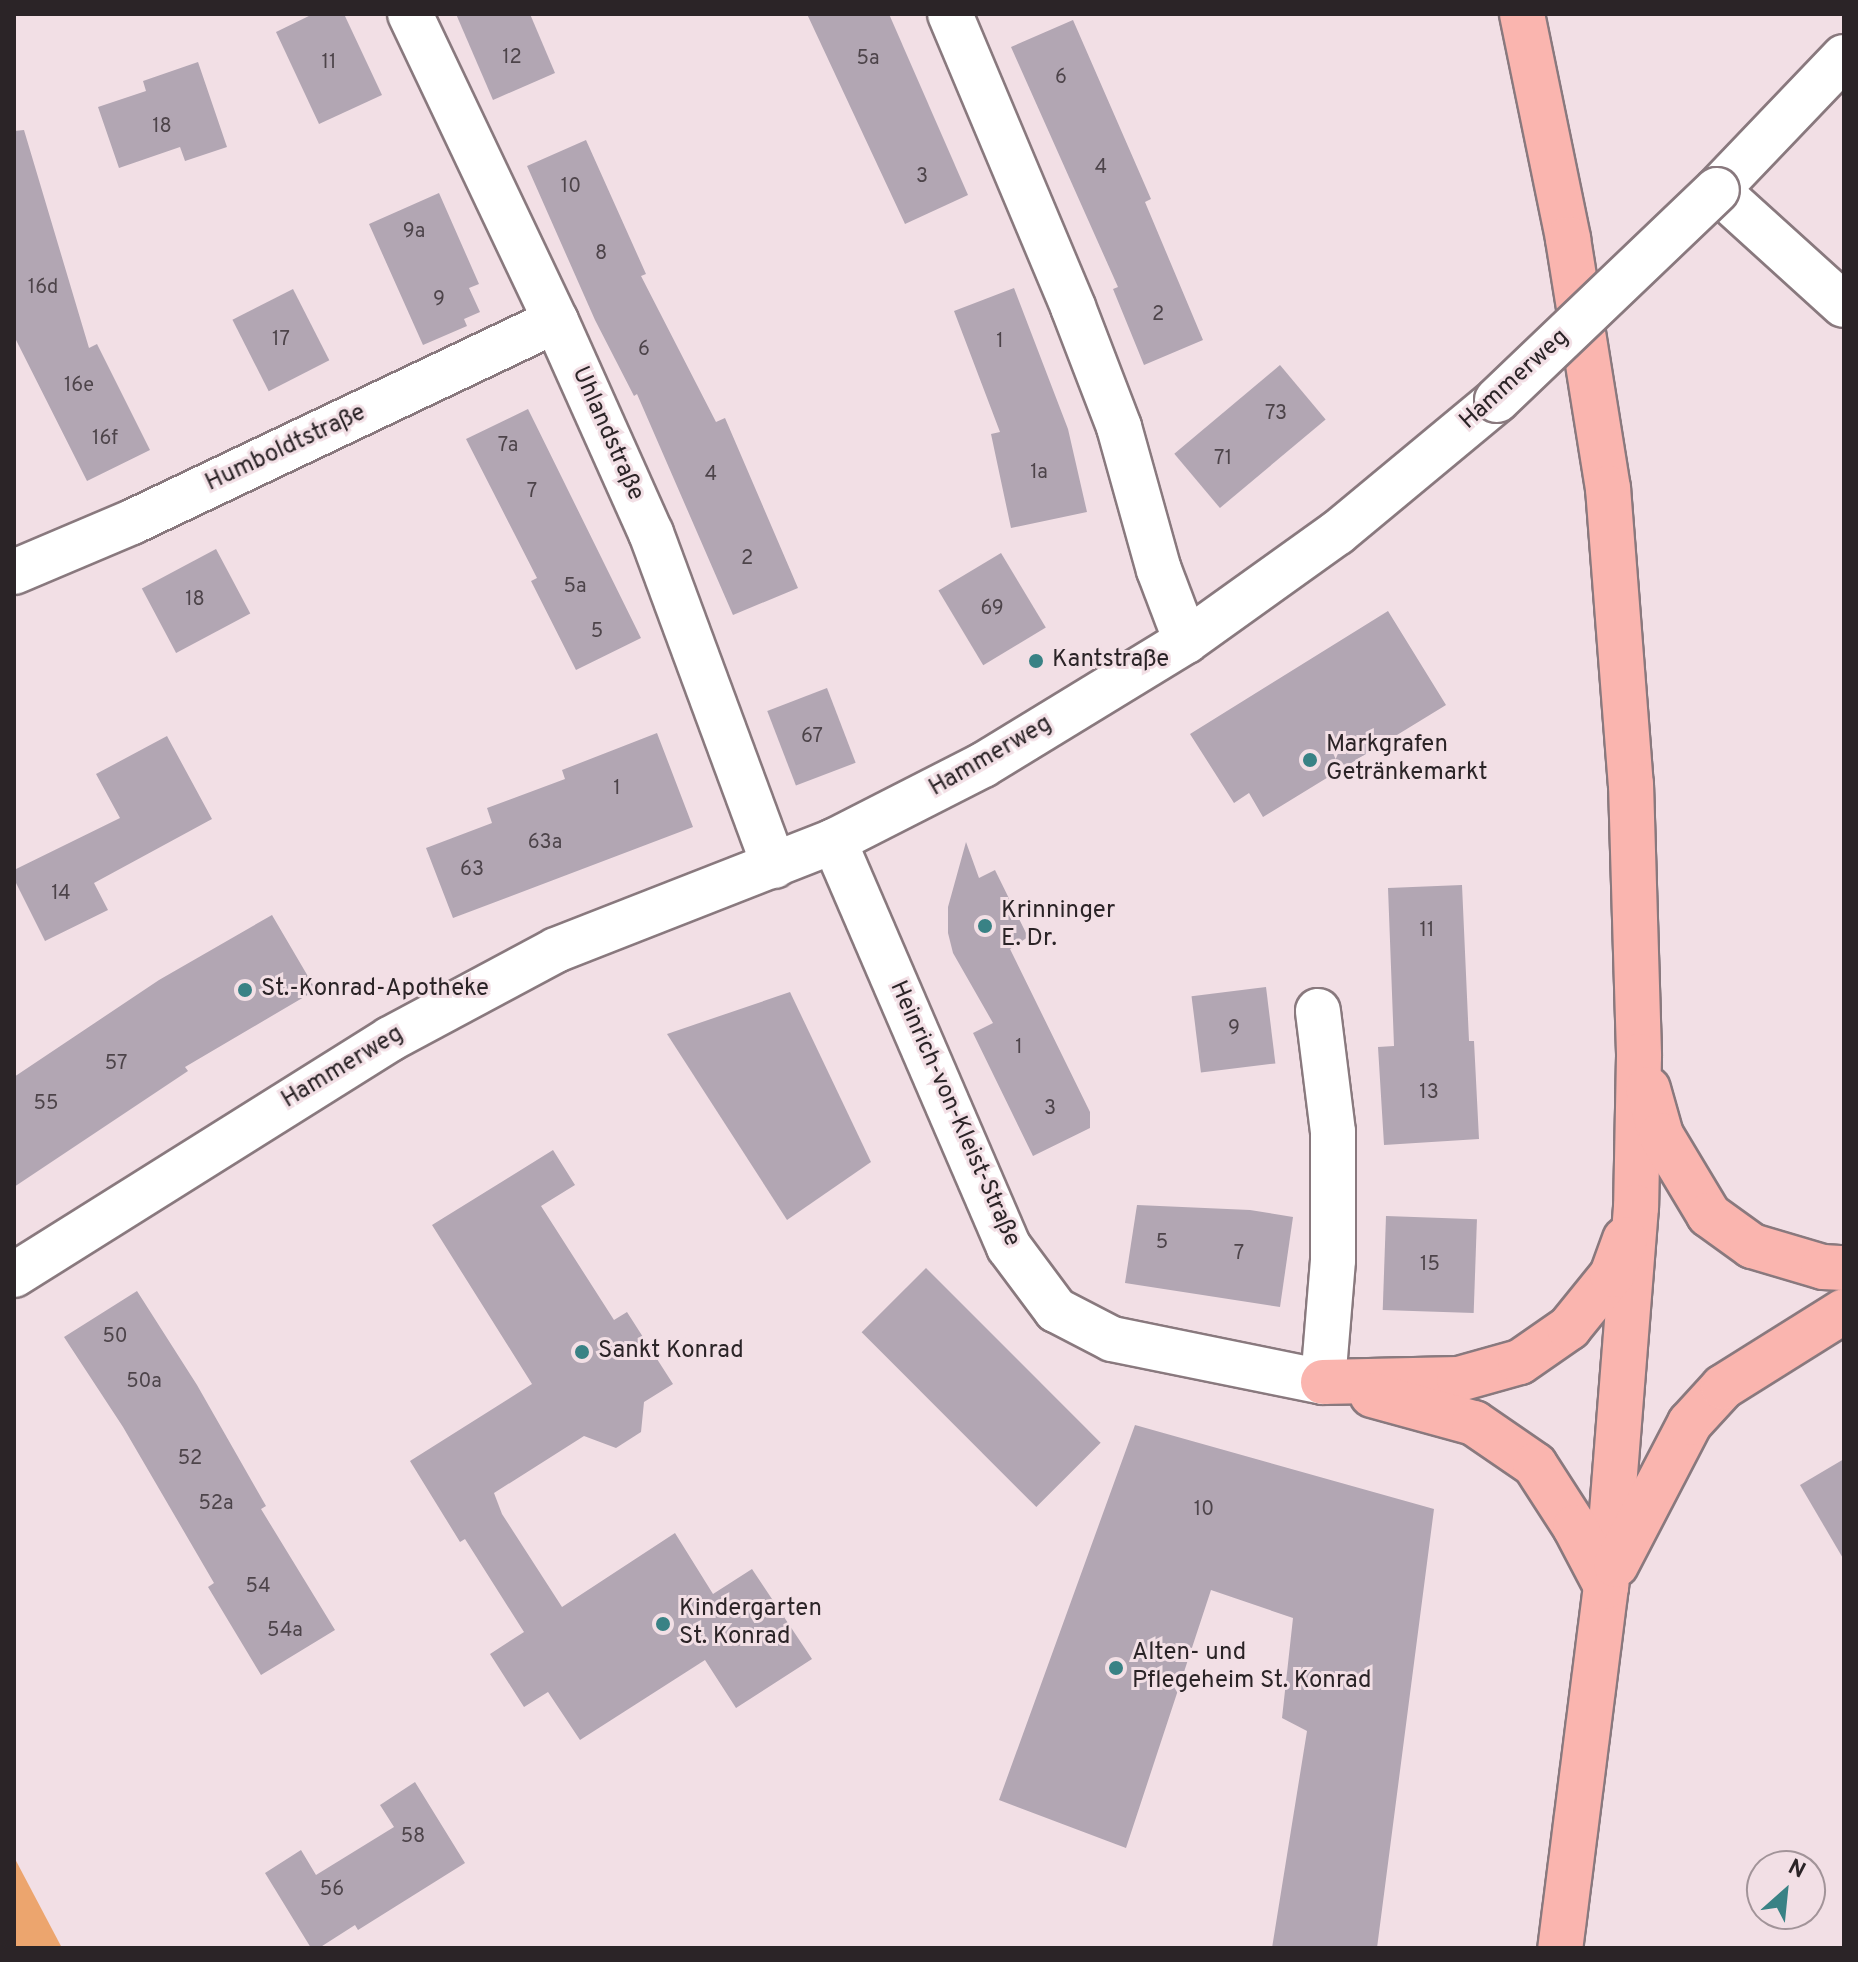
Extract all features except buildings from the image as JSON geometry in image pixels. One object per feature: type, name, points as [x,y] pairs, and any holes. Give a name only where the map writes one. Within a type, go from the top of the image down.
[{"type":"main road","points":[[1522,14],[1568,239],[1608,488],[1631,784],[1639,1056],[1636,1207],[1606,1586],[1560,1948]]},
{"type":"main road","points":[[1639,1056],[1661,1135],[1709,1215],[1752,1246],[1823,1267],[1844,1268]]},
{"type":"main road","points":[[1323,1382],[1459,1379],[1520,1362],[1569,1328],[1612,1275],[1636,1207]]},
{"type":"main road","points":[[1606,1586],[1690,1423],[1723,1387],[1844,1311]]},
{"type":"main road","points":[[1323,1382],[1474,1423],[1535,1465],[1575,1527],[1606,1586]]},
{"type":"street","name":"Uhlandstraße","points":[[410,14],[556,321],[651,533],[774,866]]},
{"type":"street","points":[[966,21],[1119,427],[1159,570],[1186,641]]},
{"type":"street","name":"Hammerweg","points":[[14,1275],[390,1039],[556,950],[834,841],[983,765],[1186,641],[1337,533],[1497,400],[1717,190],[1844,57]]},
{"type":"street","points":[[1717,190],[1844,305]]},
{"type":"street","name":"Humboldtstraße","points":[[14,572],[132,522],[556,321]]},
{"type":"street","name":"Heinrich-von-Kleist-Straße","points":[[834,841],[1009,1247],[1056,1310],[1112,1339],[1323,1382]]},
{"type":"street","points":[[1318,1011],[1333,1132],[1333,1260],[1323,1382]]},
{"type":"shaded area","points":[[14,1857],[62,1948],[14,1948]]},
{"type":"place","name":"Kantstraße","points":[[1036,661]]},
{"type":"place","name":"Markgrafen Getränkemarkt","points":[[1310,760]]},
{"type":"place","name":"Krinninger E. Dr.","points":[[985,926]]},
{"type":"place","name":"St.-Konrad-Apotheke","points":[[245,990]]},
{"type":"place","name":"Sankt Konrad","points":[[582,1352]]},
{"type":"place","name":"Kindergarten St. Konrad","points":[[663,1624]]},
{"type":"place","name":"Alten- und Pflegeheim St. Konrad","points":[[1116,1668]]}]
